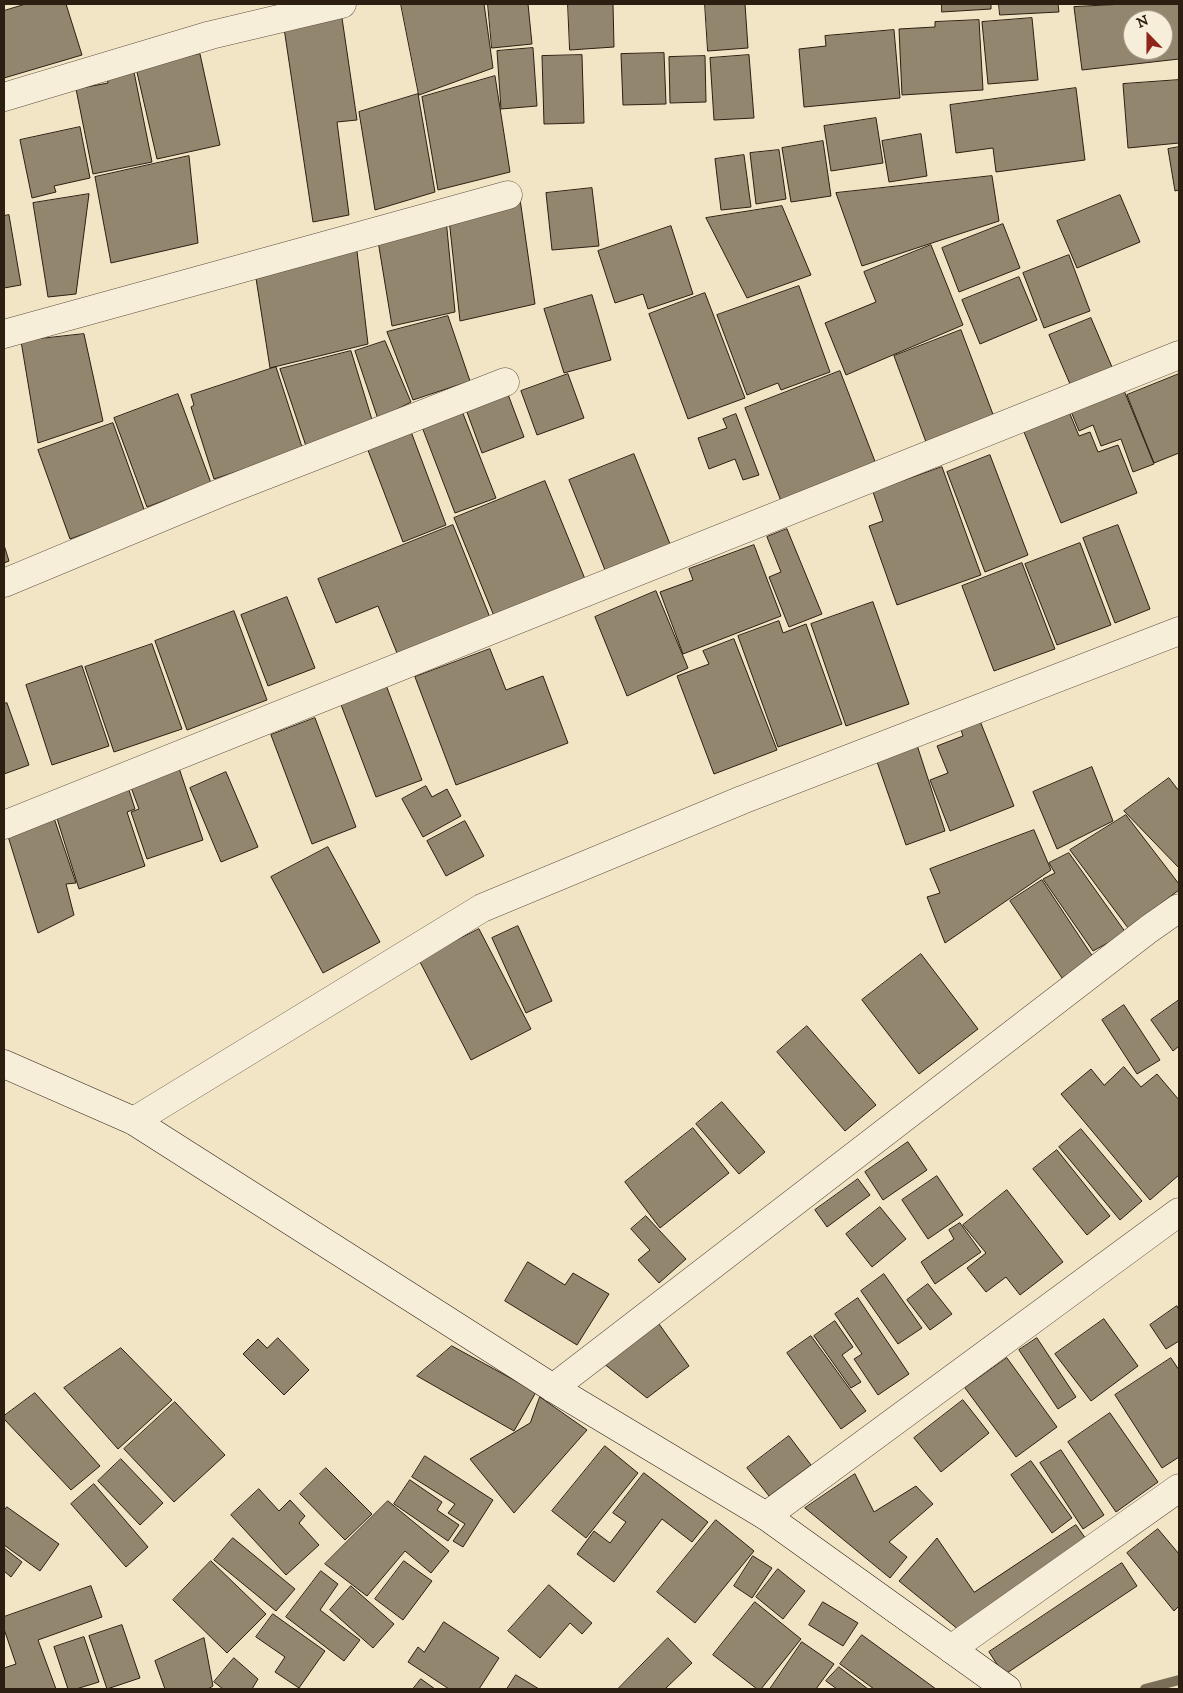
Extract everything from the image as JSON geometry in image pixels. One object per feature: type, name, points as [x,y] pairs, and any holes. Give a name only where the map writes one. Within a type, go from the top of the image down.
[{"type":"street","points":[[4,97],[211,35],[342,4]]},
{"type":"street","points":[[4,334],[508,195]]},
{"type":"street","points":[[4,825],[1179,355]]},
{"type":"street","points":[[4,583],[220,493],[505,382]]},
{"type":"street","points":[[134,1121],[482,908],[742,800],[1179,631]]},
{"type":"street","points":[[553,1388],[1133,941],[1179,908]]},
{"type":"street","points":[[4,1064],[134,1121],[553,1388],[766,1516],[1007,1689]]},
{"type":"street","points":[[766,1516],[1179,1212]]},
{"type":"street","points":[[951,1650],[1179,1488]]},
{"type":"building","points":[[26,4],[66,4],[82,55],[4,78],[4,11]]},
{"type":"building","points":[[401,4],[484,4],[493,68],[419,95]]},
{"type":"building","points":[[488,4],[528,4],[532,44],[492,48]]},
{"type":"building","points":[[568,4],[613,4],[614,47],[570,50]]},
{"type":"building","points":[[705,4],[745,4],[748,48],[708,51]]},
{"type":"building","points":[[942,4],[991,4],[991,9],[942,12]]},
{"type":"building","points":[[999,4],[1058,4],[1059,12],[1000,15]]},
{"type":"building","points":[[1125,4],[1179,4],[1179,59],[1173,60],[1173,10],[1123,10],[1123,60],[1170,60],[1082,70],[1074,7]]},
{"type":"building","points":[[342,18],[357,120],[337,122],[349,215],[313,222],[284,28]]},
{"type":"building","points":[[1032,18],[1038,80],[988,84],[982,22]]},
{"type":"building","points":[[979,20],[983,90],[902,95],[899,29],[935,27],[935,22]]},
{"type":"building","points":[[894,30],[900,98],[804,107],[799,49],[826,46],[825,36]]},
{"type":"building","points":[[533,48],[537,106],[501,109],[497,51]]},
{"type":"building","points":[[664,53],[666,104],[623,105],[621,54]]},
{"type":"building","points":[[200,54],[220,145],[157,159],[136,68]]},
{"type":"building","points":[[582,55],[584,123],[544,124],[542,56]]},
{"type":"building","points":[[749,55],[754,118],[714,120],[710,58]]},
{"type":"building","points":[[705,56],[706,102],[670,103],[669,57]]},
{"type":"building","points":[[132,62],[152,162],[93,174],[76,89],[108,83],[105,68]]},
{"type":"building","points":[[495,76],[510,172],[438,190],[422,97]]},
{"type":"building","points":[[1179,80],[1179,143],[1128,148],[1123,84]]},
{"type":"building","points":[[1076,88],[1085,160],[996,172],[993,148],[956,153],[950,105]]},
{"type":"building","points":[[418,94],[435,192],[375,210],[359,112]]},
{"type":"building","points":[[876,118],[883,163],[831,171],[824,126]]},
{"type":"building","points":[[80,127],[90,178],[54,186],[56,192],[32,198],[20,140]]},
{"type":"building","points":[[921,134],[927,176],[889,182],[882,141]]},
{"type":"building","points":[[823,141],[831,196],[791,202],[782,148]]},
{"type":"building","points":[[1179,147],[1179,190],[1175,191],[1168,149]]},
{"type":"building","points":[[779,150],[786,199],[756,204],[750,153]]},
{"type":"building","points":[[744,155],[751,207],[721,210],[715,159]]},
{"type":"building","points":[[189,156],[198,243],[111,263],[95,177]]},
{"type":"building","points":[[992,176],[999,221],[862,266],[836,193]]},
{"type":"building","points":[[592,188],[599,246],[552,250],[546,193]]},
{"type":"building","points":[[89,194],[76,294],[48,297],[33,203]]},
{"type":"building","points":[[1120,195],[1140,242],[1077,268],[1057,221]]},
{"type":"building","points":[[520,199],[535,304],[460,321],[449,219]]},
{"type":"building","points":[[782,206],[811,275],[747,298],[706,218]]},
{"type":"building","points":[[9,215],[21,285],[4,288],[4,216]]},
{"type":"building","points":[[446,219],[455,312],[392,326],[378,241]]},
{"type":"building","points":[[1003,224],[1020,268],[959,292],[942,248]]},
{"type":"building","points":[[671,226],[693,294],[648,309],[643,294],[615,303],[598,251]]},
{"type":"building","points":[[356,243],[368,344],[270,368],[255,272]]},
{"type":"building","points":[[931,245],[963,325],[846,375],[825,323],[876,302],[864,272]]},
{"type":"building","points":[[1069,255],[1090,311],[1044,328],[1023,273]]},
{"type":"building","points":[[1019,277],[1037,320],[980,344],[962,300]]},
{"type":"building","points":[[799,286],[830,372],[781,390],[778,383],[747,395],[717,315]]},
{"type":"building","points":[[705,293],[745,398],[688,419],[649,314]]},
{"type":"building","points":[[592,295],[611,360],[564,373],[544,309]]},
{"type":"building","points":[[448,316],[470,381],[413,400],[387,332]]},
{"type":"building","points":[[1091,318],[1115,374],[1073,391],[1049,335]]},
{"type":"building","points":[[961,330],[994,417],[926,442],[894,356]]},
{"type":"building","points":[[84,334],[103,421],[38,443],[21,341]]},
{"type":"building","points":[[385,341],[411,402],[378,419],[355,351]]},
{"type":"building","points":[[351,351],[373,423],[306,446],[280,369]]},
{"type":"building","points":[[276,367],[303,450],[214,479],[191,407],[194,405],[191,395]]},
{"type":"building","points":[[840,371],[876,464],[781,501],[745,408]]},
{"type":"building","points":[[568,374],[584,418],[537,435],[521,391]]},
{"type":"building","points":[[1179,374],[1179,453],[1154,463],[1127,395]]},
{"type":"building","points":[[1123,388],[1154,464],[1133,472],[1121,439],[1101,446],[1093,425],[1079,431],[1070,409]]},
{"type":"building","points":[[506,389],[524,437],[482,453],[464,404]]},
{"type":"building","points":[[178,394],[211,483],[147,507],[114,418]]},
{"type":"building","points":[[462,411],[496,498],[455,513],[422,427]]},
{"type":"building","points":[[736,414],[759,475],[743,480],[735,459],[709,469],[698,438],[727,428],[723,419]]},
{"type":"building","points":[[1070,414],[1079,436],[1090,432],[1098,452],[1118,445],[1137,493],[1061,523],[1024,432]]},
{"type":"building","points":[[113,423],[145,512],[70,539],[38,450]]},
{"type":"building","points":[[410,429],[446,525],[403,542],[366,445]]},
{"type":"building","points":[[634,454],[670,544],[605,570],[569,480]]},
{"type":"building","points":[[990,455],[1028,555],[985,572],[947,472]]},
{"type":"building","points":[[942,467],[981,575],[897,605],[869,526],[883,521],[873,492]]},
{"type":"building","points":[[545,481],[585,579],[494,616],[454,518]]},
{"type":"building","points":[[453,525],[491,620],[399,658],[378,606],[336,623],[318,579]]},
{"type":"building","points":[[1118,525],[1150,609],[1115,623],[1083,538]]},
{"type":"building","points":[[787,529],[822,614],[789,627],[769,577],[781,572],[767,537]]},
{"type":"building","points":[[1080,543],[1111,625],[1057,645],[1025,564]]},
{"type":"building","points":[[4,545],[9,561],[4,563]]},
{"type":"building","points":[[754,545],[781,616],[683,654],[660,592],[693,580],[689,569]]},
{"type":"building","points":[[1022,563],[1055,649],[994,671],[962,586]]},
{"type":"building","points":[[656,591],[688,668],[627,696],[595,617]]},
{"type":"building","points":[[287,597],[315,668],[268,686],[241,615]]},
{"type":"building","points":[[873,602],[909,704],[846,726],[811,624]]},
{"type":"building","points":[[234,611],[267,700],[187,730],[155,641]]},
{"type":"building","points":[[779,621],[783,633],[806,624],[842,724],[778,747],[738,636]]},
{"type":"building","points":[[734,639],[777,750],[714,774],[677,676],[709,664],[703,651]]},
{"type":"building","points":[[152,644],[182,729],[114,752],[85,667]]},
{"type":"building","points":[[490,649],[506,690],[543,676],[568,743],[456,785],[415,677]]},
{"type":"building","points":[[82,666],[109,746],[52,765],[26,685]]},
{"type":"building","points":[[386,685],[422,780],[376,797],[340,702]]},
{"type":"building","points":[[7,703],[29,765],[4,774],[4,704]]},
{"type":"building","points":[[978,716],[1014,806],[950,831],[930,780],[948,773],[937,746],[963,736],[959,724]]},
{"type":"building","points":[[315,718],[356,827],[312,844],[271,735]]},
{"type":"building","points":[[916,742],[945,831],[906,845],[875,756]]},
{"type":"building","points":[[178,765],[203,840],[147,859],[131,812],[139,809],[129,782]]},
{"type":"building","points":[[1092,767],[1113,821],[1057,849],[1033,792]]},
{"type":"building","points":[[226,772],[258,847],[221,862],[190,788]]},
{"type":"building","points":[[1169,778],[1179,791],[1179,868],[1124,811]]},
{"type":"building","points":[[426,786],[432,797],[447,789],[461,816],[423,837],[402,799]]},
{"type":"building","points":[[128,787],[135,809],[127,812],[145,866],[79,889],[55,812]]},
{"type":"building","points":[[53,815],[76,883],[66,884],[74,915],[38,933],[7,833]]},
{"type":"building","points":[[1126,815],[1179,884],[1179,890],[1128,928],[1070,850]]},
{"type":"building","points":[[465,821],[484,856],[446,876],[427,841]]},
{"type":"building","points":[[1034,830],[1051,870],[945,943],[927,897],[940,893],[930,869]]},
{"type":"building","points":[[328,847],[380,942],[323,973],[271,877]]},
{"type":"building","points":[[1069,853],[1126,933],[1093,951],[1043,879],[1055,873],[1049,863]]},
{"type":"building","points":[[1042,880],[1093,957],[1062,978],[1010,901]]},
{"type":"building","points":[[518,926],[552,1001],[526,1013],[492,938]]},
{"type":"building","points":[[479,929],[531,1029],[471,1060],[419,960]]},
{"type":"building","points":[[921,954],[978,1029],[919,1074],[862,1000]]},
{"type":"building","points":[[1179,1000],[1179,1046],[1173,1051],[1151,1020]]},
{"type":"building","points":[[1124,1005],[1160,1060],[1137,1074],[1102,1020]]},
{"type":"building","points":[[807,1026],[876,1105],[845,1131],[777,1052]]},
{"type":"building","points":[[1124,1067],[1141,1087],[1157,1074],[1179,1100],[1179,1175],[1150,1200],[1061,1094],[1091,1069],[1104,1085]]},
{"type":"building","points":[[722,1102],[765,1152],[739,1174],[696,1124]]},
{"type":"building","points":[[693,1128],[729,1173],[660,1228],[625,1182]]},
{"type":"building","points":[[1081,1129],[1142,1201],[1120,1220],[1059,1147]]},
{"type":"building","points":[[908,1142],[927,1170],[883,1200],[865,1172]]},
{"type":"building","points":[[1057,1150],[1110,1216],[1087,1235],[1033,1169]]},
{"type":"building","points":[[937,1176],[963,1215],[928,1239],[902,1200]]},
{"type":"building","points":[[858,1179],[870,1195],[827,1227],[815,1210]]},
{"type":"building","points":[[1007,1190],[1063,1262],[1020,1295],[1006,1277],[986,1292],[967,1268],[986,1253],[963,1225]]},
{"type":"building","points":[[880,1207],[906,1239],[872,1267],[846,1234]]},
{"type":"building","points":[[646,1216],[686,1259],[659,1283],[638,1260],[650,1250],[631,1229]]},
{"type":"building","points":[[960,1223],[981,1252],[935,1284],[921,1262],[954,1239],[949,1230]]},
{"type":"building","points":[[528,1262],[565,1285],[573,1273],[609,1294],[577,1345],[505,1301]]},
{"type":"building","points":[[884,1274],[922,1328],[898,1344],[861,1291]]},
{"type":"building","points":[[928,1284],[952,1314],[930,1330],[907,1300]]},
{"type":"building","points":[[858,1298],[909,1374],[878,1395],[854,1359],[862,1354],[835,1314]]},
{"type":"building","points":[[1177,1306],[1179,1310],[1179,1341],[1166,1349],[1150,1325]]},
{"type":"building","points":[[1104,1319],[1138,1366],[1091,1401],[1055,1354]]},
{"type":"building","points":[[835,1321],[853,1347],[842,1355],[861,1382],[851,1388],[814,1336]]},
{"type":"building","points":[[659,1324],[689,1366],[647,1398],[603,1363]]},
{"type":"building","points":[[811,1336],[866,1411],[841,1429],[787,1353]]},
{"type":"building","points":[[278,1338],[309,1370],[284,1395],[243,1354],[258,1339],[267,1348]]},
{"type":"building","points":[[1037,1338],[1076,1397],[1058,1409],[1019,1350]]},
{"type":"building","points":[[452,1346],[536,1392],[514,1431],[417,1376]]},
{"type":"building","points":[[121,1348],[172,1400],[118,1449],[64,1388]]},
{"type":"building","points":[[1007,1358],[1057,1427],[1016,1457],[965,1388]]},
{"type":"building","points":[[1171,1358],[1179,1370],[1179,1457],[1162,1468],[1115,1395]]},
{"type":"building","points":[[35,1393],[100,1466],[71,1490],[4,1419],[4,1416]]},
{"type":"building","points":[[540,1397],[587,1430],[514,1513],[470,1459],[530,1423]]},
{"type":"building","points":[[963,1400],[989,1433],[941,1472],[914,1438]]},
{"type":"building","points":[[175,1402],[225,1455],[174,1502],[124,1449]]},
{"type":"building","points":[[1110,1413],[1158,1482],[1116,1512],[1068,1442]]},
{"type":"building","points":[[789,1436],[811,1465],[769,1496],[747,1468]]},
{"type":"building","points":[[605,1446],[638,1473],[586,1538],[552,1511]]},
{"type":"building","points":[[1061,1450],[1104,1515],[1083,1529],[1040,1463]]},
{"type":"building","points":[[425,1456],[493,1500],[463,1547],[453,1541],[465,1524],[448,1513],[455,1504],[412,1477]]},
{"type":"building","points":[[121,1459],[163,1503],[140,1525],[98,1481]]},
{"type":"building","points":[[1031,1461],[1072,1518],[1052,1533],[1011,1475]]},
{"type":"building","points":[[326,1468],[372,1514],[345,1540],[300,1494]]},
{"type":"building","points":[[644,1473],[708,1522],[692,1542],[662,1519],[614,1582],[577,1554],[594,1531],[610,1543],[626,1522],[613,1513]]},
{"type":"building","points":[[855,1474],[874,1512],[916,1486],[933,1504],[889,1542],[907,1557],[890,1578],[805,1508]]},
{"type":"building","points":[[410,1480],[442,1502],[437,1510],[459,1525],[448,1541],[394,1504]]},
{"type":"building","points":[[94,1484],[148,1547],[126,1567],[71,1504]]},
{"type":"building","points":[[259,1489],[279,1511],[290,1500],[305,1516],[299,1523],[319,1545],[286,1575],[231,1515]]},
{"type":"building","points":[[388,1501],[449,1551],[431,1573],[405,1551],[367,1596],[325,1564]]},
{"type":"building","points":[[7,1507],[59,1544],[40,1571],[4,1545],[4,1511]]},
{"type":"building","points":[[716,1520],[754,1551],[695,1623],[657,1592]]},
{"type":"building","points":[[1076,1525],[1086,1539],[959,1630],[899,1581],[937,1538],[974,1592]]},
{"type":"building","points":[[1158,1529],[1179,1554],[1179,1606],[1174,1611],[1127,1553]]},
{"type":"building","points":[[233,1538],[295,1589],[276,1611],[214,1560]]},
{"type":"building","points":[[4,1548],[22,1562],[11,1577],[4,1571]]},
{"type":"building","points":[[753,1556],[772,1568],[752,1598],[734,1586]]},
{"type":"building","points":[[211,1561],[266,1614],[227,1653],[173,1600]]},
{"type":"building","points":[[404,1561],[432,1581],[403,1620],[375,1599]]},
{"type":"building","points":[[1122,1563],[1137,1586],[1004,1675],[989,1652]]},
{"type":"building","points":[[778,1569],[805,1591],[783,1619],[756,1597]]},
{"type":"building","points":[[321,1571],[338,1584],[320,1610],[360,1640],[344,1661],[286,1617]]},
{"type":"building","points":[[549,1585],[592,1623],[582,1634],[570,1623],[540,1658],[508,1631]]},
{"type":"building","points":[[91,1586],[102,1617],[38,1640],[56,1689],[4,1689],[4,1668],[16,1664],[4,1629],[4,1617]]},
{"type":"building","points":[[351,1586],[394,1624],[373,1648],[330,1610]]},
{"type":"building","points":[[755,1602],[801,1639],[761,1689],[757,1689],[713,1655]]},
{"type":"building","points":[[823,1602],[858,1623],[843,1646],[809,1625]]},
{"type":"building","points":[[273,1614],[325,1651],[299,1688],[275,1672],[285,1657],[256,1637]]},
{"type":"building","points":[[444,1622],[499,1658],[479,1689],[449,1689],[408,1662],[418,1647],[424,1652]]},
{"type":"building","points":[[122,1625],[140,1678],[107,1689],[89,1636]]},
{"type":"building","points":[[862,1635],[936,1689],[874,1689],[840,1664]]},
{"type":"building","points":[[84,1637],[99,1682],[76,1689],[68,1689],[54,1647]]},
{"type":"building","points":[[204,1638],[213,1686],[208,1689],[165,1689],[155,1661]]},
{"type":"building","points":[[668,1638],[692,1663],[665,1689],[618,1689]]},
{"type":"building","points":[[802,1642],[834,1664],[816,1689],[770,1689]]},
{"type":"building","points":[[234,1658],[258,1679],[252,1689],[223,1689],[214,1682]]},
{"type":"building","points":[[839,1667],[868,1689],[837,1689],[826,1681]]},
{"type":"building","points":[[516,1675],[539,1689],[507,1689]]},
{"type":"building","points":[[421,1679],[435,1689],[413,1689]]},
{"type":"waterway","points":[[1145,1689],[1179,1680]]}]
